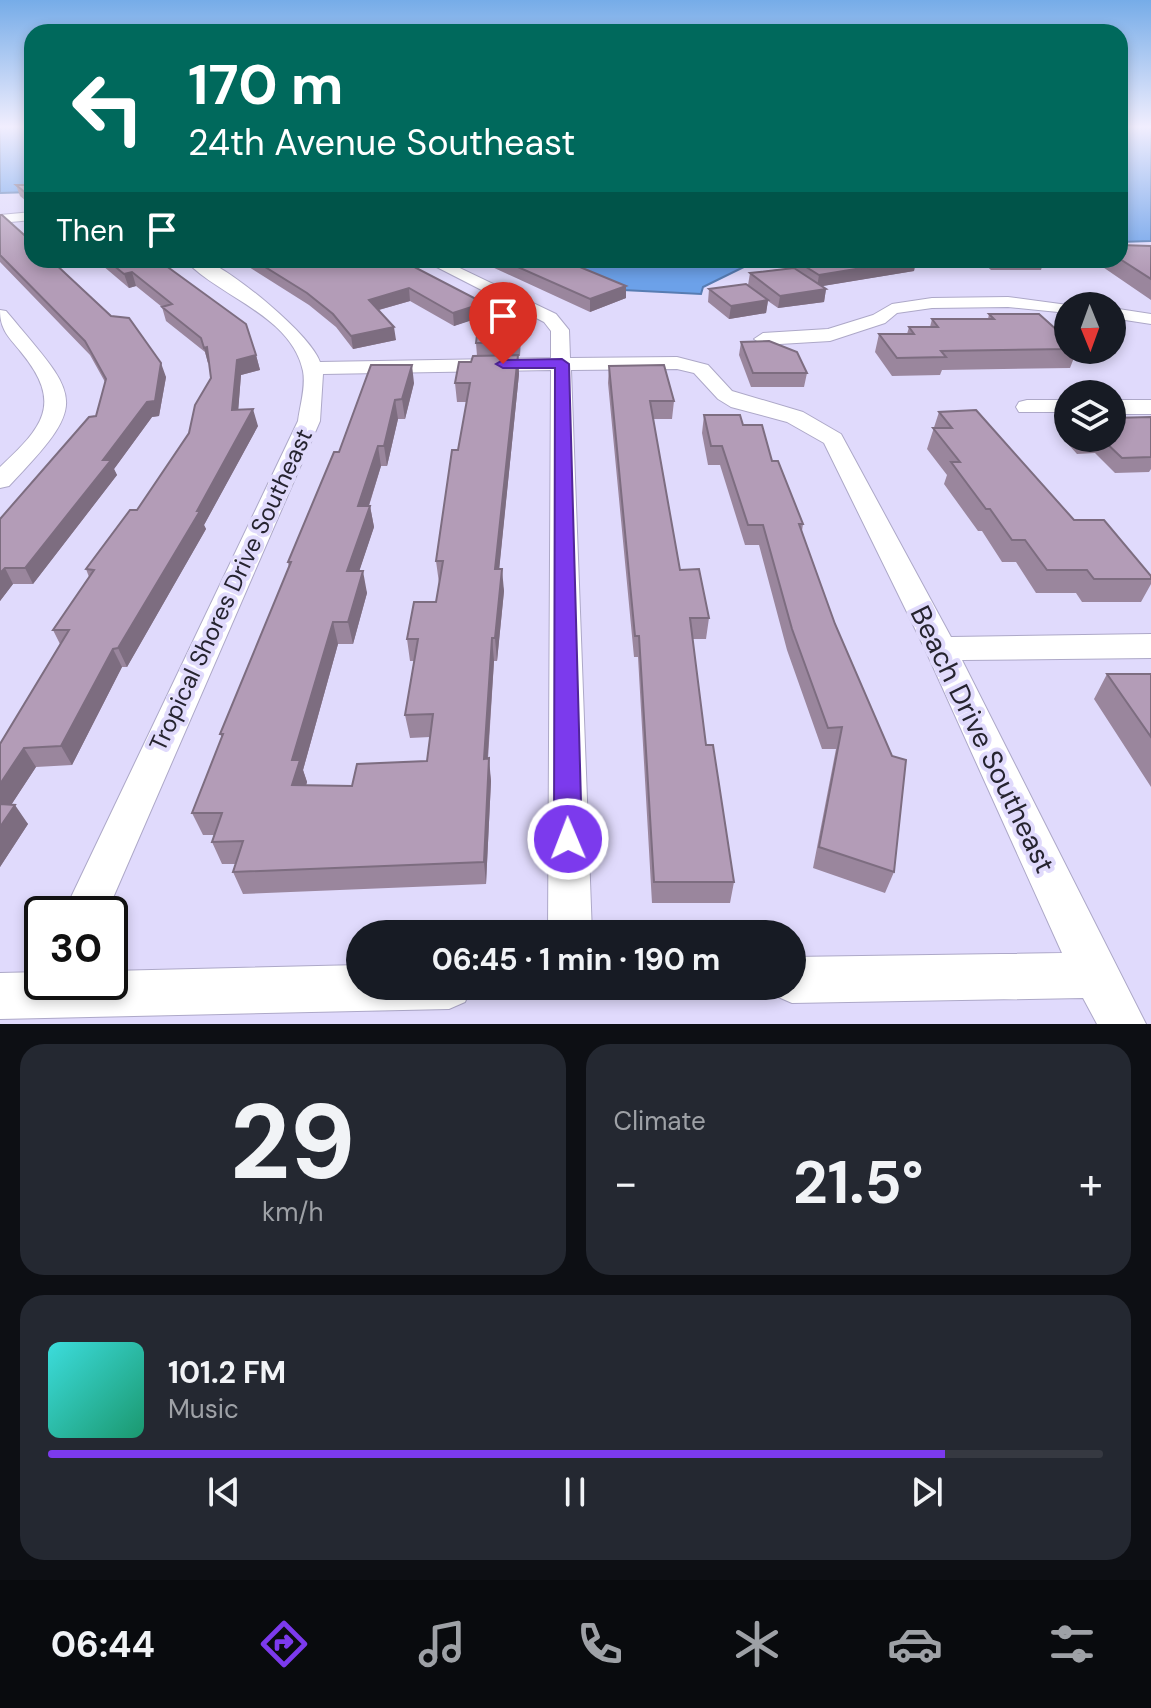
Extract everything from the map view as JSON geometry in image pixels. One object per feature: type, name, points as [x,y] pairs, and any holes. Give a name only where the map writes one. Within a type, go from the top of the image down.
[{"type":"street","points":[[0,219],[24,217]]},
{"type":"street","points":[[204,268],[283,324],[313,369]]},
{"type":"street","points":[[447,268],[550,318],[560,330],[570,920]]},
{"type":"street","points":[[763,339],[830,335],[879,319],[892,309],[932,303],[1008,302],[1054,307]]},
{"type":"street","points":[[0,315],[53,384],[59,401],[51,426],[0,481]]},
{"type":"street","points":[[1126,315],[1151,319]]},
{"type":"street","name":"Beach Drive Southeast","points":[[313,369],[355,365],[690,365],[701,369],[725,395],[814,426],[833,439],[941,649],[1095,975],[1122,1024]]},
{"type":"street","name":"Tropical Shores Drive Southeast","points":[[92,896],[309,421],[313,369]]},
{"type":"street","points":[[1027,407],[1054,406]]},
{"type":"street","points":[[1126,407],[1151,407]]},
{"type":"street","points":[[941,649],[1151,646]]},
{"type":"street","points":[[806,980],[1095,975]]},
{"type":"street","points":[[128,988],[346,987]]},
{"type":"street","points":[[0,996],[24,992]]},
{"type":"water","points":[[0,175],[24,175],[24,192],[0,193]]},
{"type":"water","points":[[1128,175],[1151,175],[1151,241],[1128,242]]},
{"type":"water","points":[[572,268],[742,268],[703,287],[701,294],[623,290]]},
{"type":"building","points":[[2,215],[24,235],[24,268],[60,268],[111,316],[129,318],[161,363],[155,401],[147,402],[103,460],[111,460],[25,568],[5,568],[0,573],[0,519],[89,417],[96,416],[106,379],[85,341],[0,255]]},
{"type":"building","points":[[1128,245],[1151,246],[1151,279],[1128,264]]},
{"type":"building","points":[[117,268],[169,268],[246,324],[256,355],[237,360],[232,410],[253,409],[197,511],[200,511],[118,648],[113,649],[61,746],[24,748],[0,784],[0,744],[69,630],[53,630],[94,570],[86,569],[130,510],[137,510],[189,433],[195,405],[211,378],[207,347],[204,348],[201,338],[162,307],[172,304],[132,272],[124,274]]},
{"type":"building","points":[[267,268],[416,268],[497,310],[513,310],[512,318],[528,326],[521,326],[519,342],[476,343],[481,304],[453,313],[409,288],[369,300],[394,327],[351,336],[333,314]]},
{"type":"building","points":[[520,268],[582,268],[626,286],[590,299]]},
{"type":"building","points":[[794,268],[826,289],[780,296],[750,273]]},
{"type":"building","points":[[808,268],[862,268],[819,275]]},
{"type":"building","points":[[746,284],[768,300],[731,306],[709,289]]},
{"type":"building","points":[[989,314],[1039,314],[1054,327],[1054,349],[941,351],[946,357],[897,358],[879,334],[914,334],[909,327],[938,327],[932,319],[994,319]]},
{"type":"building","points":[[769,341],[797,352],[807,373],[753,373],[741,342]]},
{"type":"building","points":[[518,355],[495,569],[502,569],[495,638],[492,638],[484,759],[489,758],[484,862],[233,872],[243,841],[212,842],[222,813],[192,813],[223,734],[220,734],[291,562],[288,562],[334,452],[339,452],[371,365],[412,365],[402,399],[395,400],[384,446],[378,446],[358,506],[370,506],[347,571],[363,571],[348,622],[333,622],[292,760],[300,760],[292,785],[352,786],[357,764],[427,761],[433,714],[405,715],[418,639],[407,639],[414,602],[436,602],[443,561],[436,561],[452,450],[458,450],[470,383],[455,383],[459,362],[471,362],[473,356]]},
{"type":"building","points":[[664,365],[674,401],[650,401],[680,570],[699,569],[709,618],[690,618],[706,745],[713,745],[734,882],[654,882],[639,636],[635,636],[609,366]]},
{"type":"building","points":[[976,410],[1074,520],[1104,520],[1151,579],[1094,579],[1087,570],[1047,570],[1025,540],[1012,540],[951,462],[960,462],[933,428],[952,428],[939,412]]},
{"type":"building","points":[[704,415],[740,415],[743,425],[762,425],[772,461],[778,461],[803,524],[799,524],[835,624],[892,756],[906,760],[894,872],[819,847],[842,727],[828,728],[792,629],[763,525],[748,525],[722,446],[711,446]]},
{"type":"building","points":[[1151,417],[1151,457],[1122,458],[1116,452],[1126,452],[1126,418]]},
{"type":"building","points":[[1107,674],[1151,674],[1151,737]]},
{"type":"building","points":[[0,804],[15,805],[0,827]]},
{"type":"route","points":[[503,364],[562,364],[568,839]]}]
